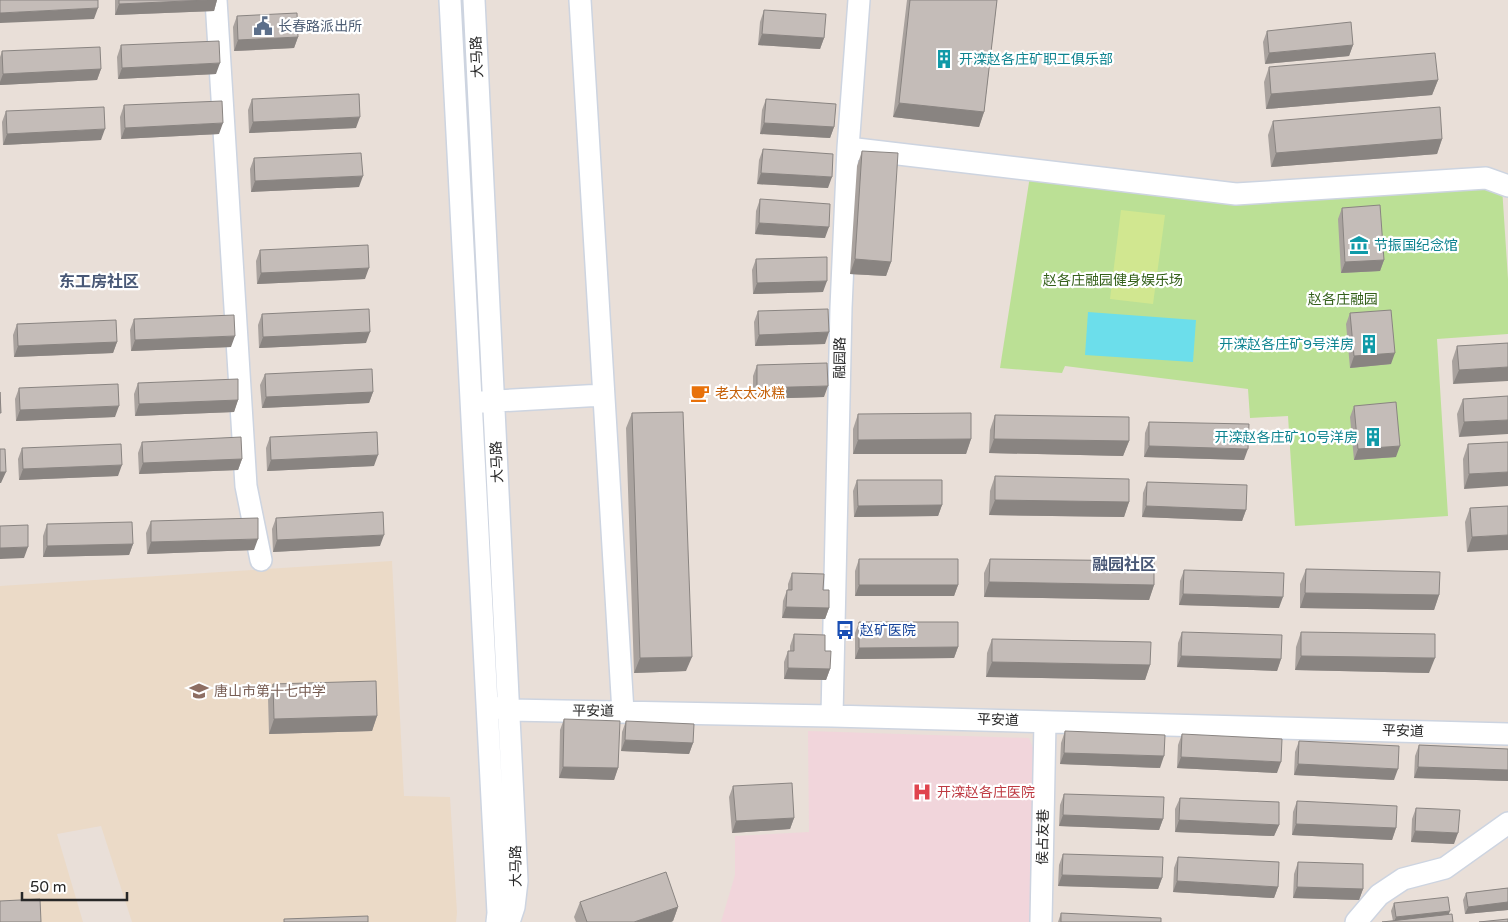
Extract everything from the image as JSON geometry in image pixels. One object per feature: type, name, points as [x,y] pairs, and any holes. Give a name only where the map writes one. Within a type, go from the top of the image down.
[{"type":"street","points":[[216,0],[246,486],[261,560]]},
{"type":"street","name":"大马路","points":[[450,0],[488,706],[497,922]]},
{"type":"street","name":"大马路","points":[[474,0],[517,881],[514,907],[509,922]]},
{"type":"street","points":[[580,0],[622,712]]},
{"type":"street","name":"融园路","points":[[832,716],[841,308],[848,148],[859,0]]},
{"type":"street","points":[[848,148],[1236,194],[1486,178],[1508,186]]},
{"type":"street","points":[[472,402],[603,395]]},
{"type":"street","name":"平安道","points":[[488,706],[509,710],[832,716],[1508,734]]},
{"type":"street","name":"侯占友巷","points":[[1041,922],[1045,722]]},
{"type":"street","points":[[1356,922],[1379,895],[1387,889],[1403,879],[1445,868],[1508,823]]},
{"type":"shaded area","name":"唐山市第十七中学","points":[[392,561],[404,796],[450,797],[456,922],[132,922],[101,826],[57,834],[83,922],[0,922],[0,586]]},
{"type":"shaded area","name":"开滦赵各庄医院","points":[[808,731],[1029,738],[1035,753],[1033,922],[721,922],[735,875],[735,836],[809,832]]},
{"type":"green space","name":"赵各庄融园","points":[[1030,176],[1235,205],[1502,187],[1508,279],[1508,334],[1437,339],[1448,516],[1295,526],[1288,416],[1250,418],[1248,389],[1065,366],[1062,373],[1000,368]]},
{"type":"green space","name":"赵各庄融园健身娱乐场","points":[[1121,210],[1165,215],[1153,304],[1110,299]]},
{"type":"water","points":[[1088,312],[1196,320],[1193,362],[1085,355]]},
{"type":"building","points":[[0,0],[98,0],[98,8],[0,13]]},
{"type":"building","points":[[119,0],[208,0],[119,4]]},
{"type":"building","name":"开滦赵各庄矿职工俱乐部","points":[[910,0],[997,0],[984,112],[899,103]]},
{"type":"building","points":[[764,10],[826,14],[824,38],[762,34]]},
{"type":"building","points":[[297,13],[298,37],[238,40],[237,16]]},
{"type":"building","points":[[1351,22],[1353,45],[1269,53],[1267,31]]},
{"type":"building","points":[[219,41],[220,63],[122,68],[121,45]]},
{"type":"building","points":[[100,47],[101,69],[3,74],[2,51]]},
{"type":"building","points":[[1435,53],[1438,80],[1271,94],[1269,67]]},
{"type":"building","points":[[359,94],[360,117],[253,122],[252,99]]},
{"type":"building","points":[[766,99],[836,104],[834,127],[764,123]]},
{"type":"building","points":[[222,101],[223,123],[125,128],[124,105]]},
{"type":"building","points":[[104,107],[105,129],[7,134],[6,111]]},
{"type":"building","points":[[1440,107],[1442,139],[1276,153],[1273,121]]},
{"type":"building","points":[[763,149],[833,154],[832,177],[761,173]]},
{"type":"building","points":[[862,151],[898,153],[891,262],[855,259]]},
{"type":"building","points":[[361,153],[363,176],[255,181],[254,158]]},
{"type":"building","points":[[760,199],[830,204],[829,227],[759,223]]},
{"type":"building","name":"节振国纪念馆","points":[[1380,205],[1384,260],[1345,262],[1342,208]]},
{"type":"building","points":[[368,245],[369,268],[261,273],[260,250]]},
{"type":"building","points":[[827,257],[827,281],[757,283],[756,259]]},
{"type":"building","points":[[369,309],[370,332],[263,337],[262,314]]},
{"type":"building","points":[[828,309],[829,332],[759,335],[758,311]]},
{"type":"building","name":"开滦赵各庄矿9号洋房","points":[[1391,310],[1395,353],[1354,356],[1350,313]]},
{"type":"building","points":[[234,315],[235,336],[135,340],[134,319]]},
{"type":"building","points":[[116,320],[117,342],[18,346],[17,324]]},
{"type":"building","points":[[1508,343],[1508,367],[1459,370],[1457,346]]},
{"type":"building","points":[[827,363],[828,386],[757,388],[757,365]]},
{"type":"building","points":[[372,369],[373,392],[266,397],[265,374]]},
{"type":"building","points":[[238,379],[238,400],[139,404],[138,383]]},
{"type":"building","points":[[118,384],[119,406],[20,410],[19,388]]},
{"type":"building","points":[[1508,396],[1508,420],[1464,422],[1463,399]]},
{"type":"building","name":"开滦赵各庄矿10号洋房","points":[[1396,402],[1400,446],[1358,449],[1354,406]]},
{"type":"building","points":[[683,412],[692,657],[640,658],[632,413]]},
{"type":"building","points":[[971,413],[971,439],[858,440],[858,414]]},
{"type":"building","points":[[995,415],[1129,417],[1129,441],[994,439]]},
{"type":"building","points":[[1149,422],[1249,424],[1248,449],[1149,446]]},
{"type":"building","points":[[377,432],[378,455],[271,460],[270,437]]},
{"type":"building","points":[[241,437],[242,459],[143,463],[142,442]]},
{"type":"building","points":[[1508,442],[1508,472],[1469,474],[1468,444]]},
{"type":"building","points":[[121,444],[122,465],[23,469],[22,448]]},
{"type":"building","points":[[0,449],[5,449],[6,472],[0,472]]},
{"type":"building","points":[[995,476],[1129,479],[1129,502],[995,500]]},
{"type":"building","points":[[857,480],[942,480],[942,505],[858,506]]},
{"type":"building","points":[[1147,482],[1247,485],[1246,510],[1146,506]]},
{"type":"building","points":[[1508,506],[1508,535],[1472,537],[1470,508]]},
{"type":"building","points":[[383,512],[384,535],[277,540],[276,518]]},
{"type":"building","points":[[258,518],[258,539],[151,542],[151,521]]},
{"type":"building","points":[[132,522],[133,544],[47,546],[47,524]]},
{"type":"building","points":[[28,525],[28,547],[0,548],[0,526]]},
{"type":"building","points":[[859,559],[958,559],[958,585],[859,585]]},
{"type":"building","points":[[990,559],[1154,561],[1154,585],[989,582]]},
{"type":"building","points":[[1306,569],[1440,572],[1439,595],[1305,593]]},
{"type":"building","points":[[1184,570],[1284,573],[1283,597],[1183,594]]},
{"type":"building","points":[[792,573],[824,574],[823,590],[829,590],[829,608],[786,607],[787,590],[792,590]]},
{"type":"building","points":[[859,622],[958,622],[958,647],[859,648]]},
{"type":"building","points":[[1182,632],[1282,635],[1281,659],[1181,656]]},
{"type":"building","points":[[1301,632],[1435,634],[1435,658],[1301,656]]},
{"type":"building","points":[[794,634],[825,635],[825,651],[831,651],[830,669],[788,668],[788,651],[794,651]]},
{"type":"building","points":[[992,639],[1151,642],[1150,665],[992,662]]},
{"type":"building","points":[[376,681],[377,716],[274,719],[273,684]]},
{"type":"building","points":[[564,719],[620,721],[618,768],[563,767]]},
{"type":"building","points":[[626,721],[694,724],[693,743],[625,740]]},
{"type":"building","points":[[1065,731],[1165,735],[1164,756],[1064,753]]},
{"type":"building","points":[[1182,734],[1282,739],[1281,762],[1181,757]]},
{"type":"building","points":[[1299,741],[1399,746],[1398,769],[1298,764]]},
{"type":"building","points":[[1419,745],[1508,749],[1508,770],[1418,767]]},
{"type":"building","points":[[792,783],[794,818],[736,821],[733,786]]},
{"type":"building","points":[[1064,794],[1164,797],[1163,819],[1063,815]]},
{"type":"building","points":[[1180,798],[1279,802],[1279,825],[1179,820]]},
{"type":"building","points":[[1297,801],[1397,806],[1396,828],[1296,824]]},
{"type":"building","points":[[1416,808],[1460,810],[1458,833],[1415,831]]},
{"type":"building","points":[[1063,854],[1163,857],[1162,878],[1062,875]]},
{"type":"building","points":[[1178,857],[1279,862],[1278,887],[1177,881]]},
{"type":"building","points":[[1298,862],[1363,864],[1363,889],[1297,887]]},
{"type":"building","points":[[666,872],[678,907],[634,922],[587,922],[580,902]]},
{"type":"building","points":[[1508,888],[1508,902],[1468,907],[1466,893]]},
{"type":"building","points":[[1448,897],[1450,911],[1396,917],[1394,903]]},
{"type":"building","points":[[40,899],[41,922],[0,922],[0,901]]},
{"type":"building","points":[[1061,913],[1161,918],[1161,922],[1061,922]]},
{"type":"building","points":[[1452,914],[1453,922],[1382,922]]},
{"type":"building","points":[[368,916],[368,922],[284,922],[284,919]]},
{"type":"building","points":[[1508,919],[1508,922],[1479,922]]},
{"type":"place","name":"长春路派出所","points":[[263,26]]},
{"type":"place","name":"开滦赵各庄矿职工俱乐部","points":[[944,59]]},
{"type":"place","name":"节振国纪念馆","points":[[1359,245]]},
{"type":"place","name":"开滦赵各庄矿9号洋房","points":[[1369,344]]},
{"type":"place","name":"老太太冰糕","points":[[700,393]]},
{"type":"place","name":"开滦赵各庄矿10号洋房","points":[[1373,437]]},
{"type":"place","name":"赵矿医院","points":[[845,630]]},
{"type":"place","name":"唐山市第十七中学","points":[[199,691]]},
{"type":"place","name":"开滦赵各庄医院","points":[[922,792]]},
{"type":"district","name":"东工房社区","points":[[99,282]]},
{"type":"district","name":"融园社区","points":[[1124,565]]}]
